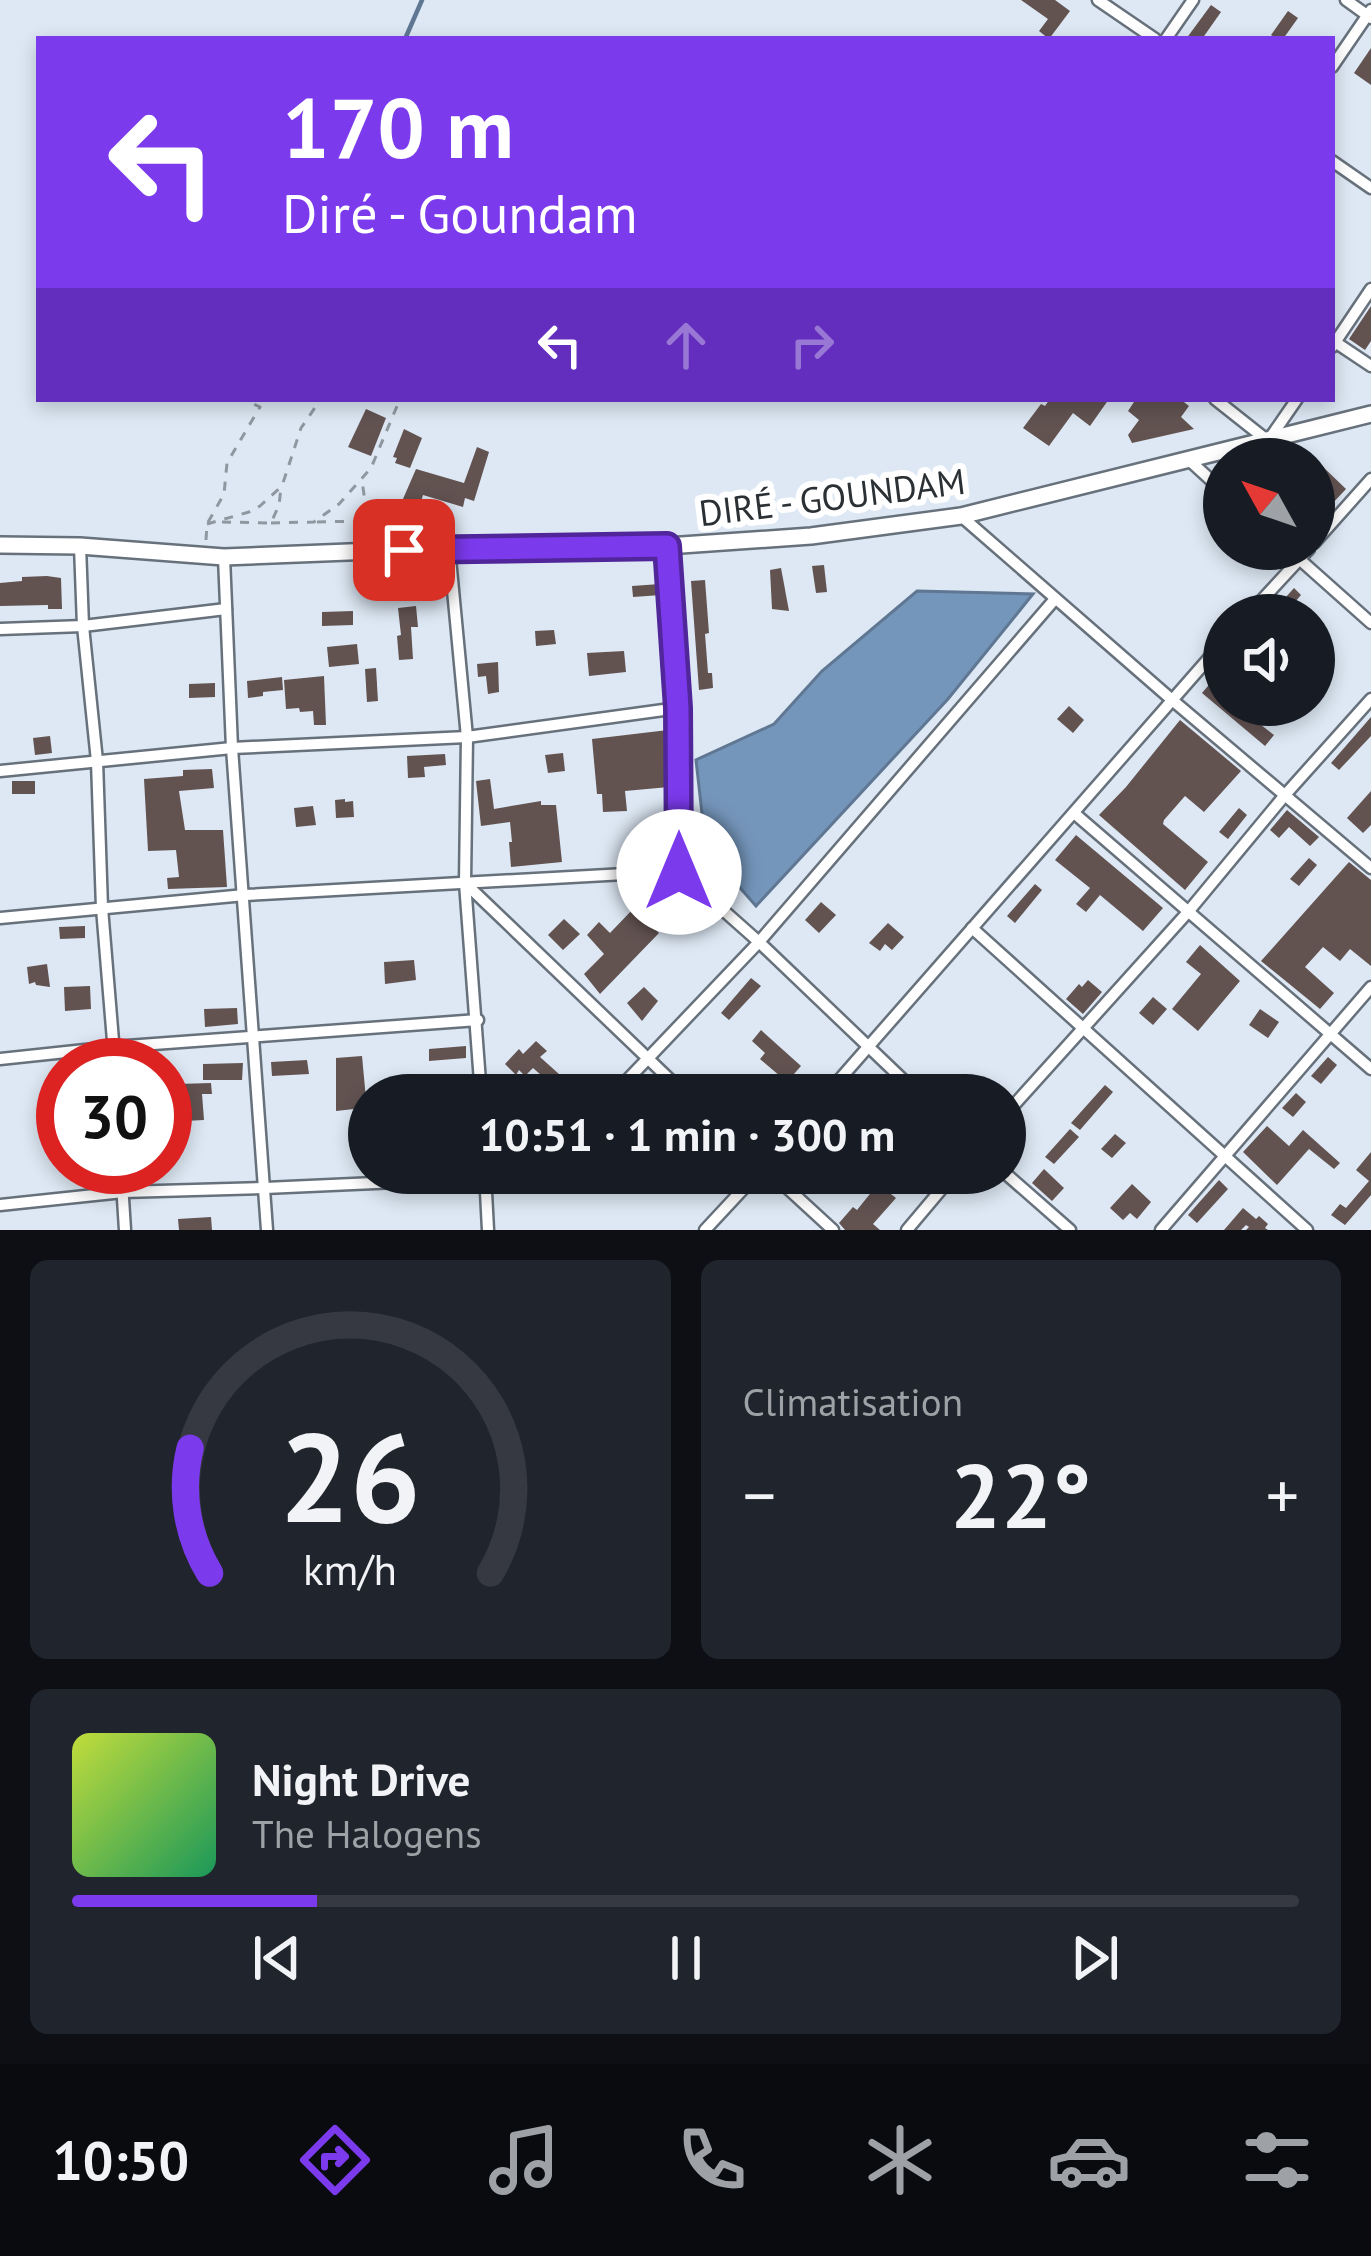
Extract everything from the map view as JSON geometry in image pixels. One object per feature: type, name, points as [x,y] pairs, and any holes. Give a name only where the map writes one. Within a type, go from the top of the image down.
[{"type":"main road","name":"DIRÉ - GOUNDAM","points":[[1279,438],[1371,414]]},
{"type":"main road","name":"DIRÉ - GOUNDAM","points":[[0,544],[224,557],[667,546],[811,536],[961,516],[1203,457]]},
{"type":"street","points":[[1098,0],[1151,36]]},
{"type":"street","points":[[1168,36],[1193,0]]},
{"type":"street","points":[[1335,64],[1370,14],[1346,0]]},
{"type":"street","points":[[1335,163],[1371,188]]},
{"type":"street","points":[[1335,340],[1371,289]]},
{"type":"street","points":[[1335,344],[1371,366]]},
{"type":"street","points":[[1219,402],[1264,438]]},
{"type":"street","points":[[1270,438],[1295,402]]},
{"type":"street","points":[[1189,460],[1203,473]]},
{"type":"street","points":[[1335,519],[1371,479]]},
{"type":"street","points":[[961,516],[1371,868]]},
{"type":"street","points":[[80,546],[112,1038]]},
{"type":"street","points":[[667,546],[678,708],[679,872]]},
{"type":"street","points":[[448,548],[467,736],[465,883],[480,1074]]},
{"type":"street","points":[[224,557],[232,748],[267,1230]]},
{"type":"street","points":[[1268,594],[1291,570]]},
{"type":"street","points":[[1311,570],[1371,623]]},
{"type":"street","points":[[634,1074],[759,942],[1055,599]]},
{"type":"street","points":[[0,629],[83,626],[226,609]]},
{"type":"street","points":[[844,1074],[1203,664]]},
{"type":"street","points":[[1026,1092],[1371,699]]},
{"type":"street","points":[[0,771],[232,748],[467,736],[678,708]]},
{"type":"street","points":[[1074,813],[1371,1069]]},
{"type":"street","points":[[0,918],[245,895],[679,872],[896,1074]]},
{"type":"street","points":[[465,883],[663,1074]]},
{"type":"street","points":[[972,928],[1307,1230]]},
{"type":"street","points":[[1161,1230],[1371,987]]},
{"type":"street","points":[[192,1041],[478,1020]]},
{"type":"street","points":[[0,1058],[36,1054]]},
{"type":"street","points":[[192,1190],[348,1183]]},
{"type":"street","points":[[1026,1191],[1070,1230]]},
{"type":"street","points":[[0,1205],[104,1194]]},
{"type":"street","points":[[123,1194],[125,1230]]},
{"type":"street","points":[[486,1194],[488,1230]]},
{"type":"street","points":[[705,1230],[738,1194]]},
{"type":"street","points":[[794,1194],[833,1230]]},
{"type":"street","points":[[907,1230],[937,1194]]},
{"type":"path","points":[[204,556],[207,524],[224,494],[227,464],[260,407],[249,402]]},
{"type":"path","points":[[271,523],[301,428],[319,402]]},
{"type":"path","points":[[314,522],[362,479],[383,444],[399,402]]},
{"type":"path","points":[[207,524],[363,521],[362,479]]},
{"type":"path","points":[[221,522],[260,506],[282,486]]},
{"type":"water","points":[[917,591],[1033,594],[948,699],[756,906],[706,849],[696,760],[774,724],[822,671]]},
{"type":"building","points":[[1021,0],[1055,0],[1070,11],[1051,36],[1039,31],[1048,19]]},
{"type":"building","points":[[1211,5],[1221,12],[1204,36],[1188,36]]},
{"type":"building","points":[[1288,11],[1298,18],[1285,36],[1271,35]]},
{"type":"building","points":[[1371,48],[1371,85],[1354,73]]},
{"type":"building","points":[[1371,306],[1371,341],[1365,350],[1349,339]]},
{"type":"building","points":[[1048,402],[1107,402],[1090,426],[1073,413],[1049,446],[1023,428],[1041,404]]},
{"type":"building","points":[[1134,402],[1184,402],[1189,406],[1181,417],[1194,429],[1132,443],[1128,435],[1139,420],[1128,411]]},
{"type":"building","points":[[366,409],[386,418],[371,456],[348,447]]},
{"type":"building","points":[[404,429],[422,438],[410,468],[395,463],[393,457]]},
{"type":"building","points":[[477,447],[489,452],[474,501],[465,498],[463,507],[423,495],[415,522],[393,522],[416,469],[464,483]]},
{"type":"building","points":[[1335,478],[1346,489],[1335,501]]},
{"type":"building","points":[[824,565],[827,592],[816,593],[812,566]]},
{"type":"building","points":[[781,568],[789,611],[772,609],[770,570]]},
{"type":"building","points":[[61,578],[62,609],[0,606],[0,583]]},
{"type":"building","points":[[705,580],[709,633],[705,634],[713,688],[699,690],[691,581]]},
{"type":"building","points":[[660,584],[661,595],[633,597],[632,586]]},
{"type":"building","points":[[416,606],[418,627],[411,627],[413,659],[399,660],[398,608]]},
{"type":"building","points":[[353,611],[353,625],[322,626],[322,612]]},
{"type":"building","points":[[554,630],[556,644],[536,646],[535,631]]},
{"type":"building","points":[[357,644],[359,664],[329,667],[327,647]]},
{"type":"building","points":[[624,651],[626,672],[589,676],[587,653]]},
{"type":"building","points":[[498,662],[499,692],[488,694],[486,676],[478,677],[477,664]]},
{"type":"building","points":[[376,668],[378,701],[367,702],[365,669]]},
{"type":"building","points":[[324,676],[326,725],[314,725],[313,711],[286,709],[284,680]]},
{"type":"building","points":[[282,677],[283,690],[248,698],[247,681]]},
{"type":"building","points":[[215,683],[215,697],[189,698],[189,684]]},
{"type":"building","points":[[1069,706],[1084,720],[1073,733],[1057,719]]},
{"type":"building","points":[[1371,717],[1371,736],[1339,770],[1331,763]]},
{"type":"building","points":[[1180,720],[1241,771],[1204,812],[1185,796],[1164,820],[1208,862],[1185,890],[1099,815]]},
{"type":"building","points":[[1241,726],[1262,726],[1274,735],[1265,746]]},
{"type":"building","points":[[668,730],[669,787],[625,791],[627,811],[603,812],[592,739]]},
{"type":"building","points":[[50,736],[52,753],[35,755],[33,738]]},
{"type":"building","points":[[563,753],[565,771],[548,773],[545,755]]},
{"type":"building","points":[[445,754],[446,765],[424,767],[425,777],[408,778],[407,756]]},
{"type":"building","points":[[212,769],[214,788],[179,791],[185,830],[223,830],[227,887],[168,889],[167,878],[179,877],[176,850],[148,851],[144,779]]},
{"type":"building","points":[[490,779],[494,809],[541,801],[541,805],[556,805],[562,862],[511,867],[510,822],[481,826],[476,781]]},
{"type":"building","points":[[12,781],[35,781],[35,794],[12,794]]},
{"type":"building","points":[[1371,791],[1371,825],[1363,833],[1347,818]]},
{"type":"building","points":[[335,800],[353,801],[354,817],[336,818]]},
{"type":"building","points":[[313,806],[316,825],[296,827],[294,808]]},
{"type":"building","points":[[1239,808],[1247,815],[1228,839],[1219,832]]},
{"type":"building","points":[[1287,810],[1319,837],[1310,846],[1289,827],[1279,838],[1270,830]]},
{"type":"building","points":[[1076,835],[1163,908],[1143,931],[1100,895],[1086,912],[1076,904],[1090,888],[1055,860]]},
{"type":"building","points":[[1309,858],[1317,865],[1299,886],[1290,879]]},
{"type":"building","points":[[1349,862],[1371,880],[1371,966],[1350,949],[1340,961],[1323,947],[1305,967],[1334,993],[1320,1009],[1261,961]]},
{"type":"building","points":[[1035,884],[1042,890],[1015,923],[1007,916]]},
{"type":"building","points":[[821,902],[836,915],[819,933],[805,920]]},
{"type":"building","points":[[633,909],[659,933],[600,994],[584,974],[604,954],[587,935],[599,922],[610,933]]},
{"type":"building","points":[[564,919],[580,934],[563,950],[548,935]]},
{"type":"building","points":[[888,923],[904,937],[892,950],[885,944],[880,951],[869,943]]},
{"type":"building","points":[[85,926],[85,938],[60,939],[59,927]]},
{"type":"building","points":[[1200,945],[1240,981],[1198,1031],[1172,1009],[1201,974],[1186,962]]},
{"type":"building","points":[[414,960],[416,980],[385,984],[384,962]]},
{"type":"building","points":[[47,964],[50,987],[29,984],[27,967]]},
{"type":"building","points":[[751,978],[761,986],[729,1020],[721,1013]]},
{"type":"building","points":[[1088,980],[1102,992],[1083,1014],[1066,999]]},
{"type":"building","points":[[90,986],[91,1009],[65,1011],[64,987]]},
{"type":"building","points":[[644,987],[658,1001],[642,1021],[627,1003]]},
{"type":"building","points":[[1153,997],[1167,1009],[1153,1025],[1139,1013]]},
{"type":"building","points":[[237,1008],[238,1024],[205,1027],[204,1009]]},
{"type":"building","points":[[1260,1009],[1279,1022],[1268,1038],[1249,1025]]},
{"type":"building","points":[[761,1030],[801,1066],[794,1074],[778,1074],[760,1059],[765,1053],[752,1041]]},
{"type":"building","points":[[536,1041],[547,1051],[540,1057],[559,1074],[540,1074],[533,1068],[527,1074],[519,1070],[515,1074],[505,1064],[519,1049],[523,1054]]},
{"type":"building","points":[[466,1046],[466,1058],[429,1061],[429,1049]]},
{"type":"building","points":[[362,1056],[364,1074],[348,1074],[348,1110],[336,1111],[336,1058]]},
{"type":"building","points":[[1328,1057],[1337,1065],[1321,1084],[1311,1076]]},
{"type":"building","points":[[307,1060],[309,1074],[272,1076],[271,1062]]},
{"type":"building","points":[[243,1063],[242,1080],[203,1080],[203,1064]]},
{"type":"building","points":[[211,1083],[212,1094],[202,1094],[204,1120],[192,1121],[192,1084]]},
{"type":"building","points":[[1105,1085],[1113,1092],[1080,1130],[1071,1123]]},
{"type":"building","points":[[1296,1093],[1306,1102],[1293,1117],[1282,1108]]},
{"type":"building","points":[[1267,1126],[1289,1146],[1303,1130],[1340,1163],[1334,1169],[1309,1149],[1277,1185],[1243,1152]]},
{"type":"building","points":[[1070,1129],[1079,1137],[1054,1164],[1045,1157]]},
{"type":"building","points":[[1115,1134],[1126,1143],[1112,1158],[1101,1149]]},
{"type":"building","points":[[1371,1152],[1371,1195],[1345,1225],[1331,1215],[1340,1204],[1346,1208],[1369,1181],[1356,1170]]},
{"type":"building","points":[[1044,1169],[1064,1188],[1052,1201],[1032,1183]]},
{"type":"building","points":[[1219,1180],[1228,1189],[1197,1223],[1188,1215]]},
{"type":"building","points":[[1132,1184],[1151,1202],[1137,1219],[1130,1213],[1123,1220],[1110,1208]]},
{"type":"building","points":[[870,1194],[896,1198],[873,1224],[880,1230],[845,1230],[839,1223],[853,1207],[857,1210]]},
{"type":"building","points":[[1243,1208],[1256,1219],[1259,1216],[1268,1230],[1246,1230],[1246,1225],[1241,1230],[1224,1230]]},
{"type":"building","points":[[211,1217],[212,1230],[179,1230],[178,1219]]},
{"type":"waterway","points":[[406,36],[422,0]]},
{"type":"route","points":[[404,550],[667,546],[678,708],[679,872]]}]
